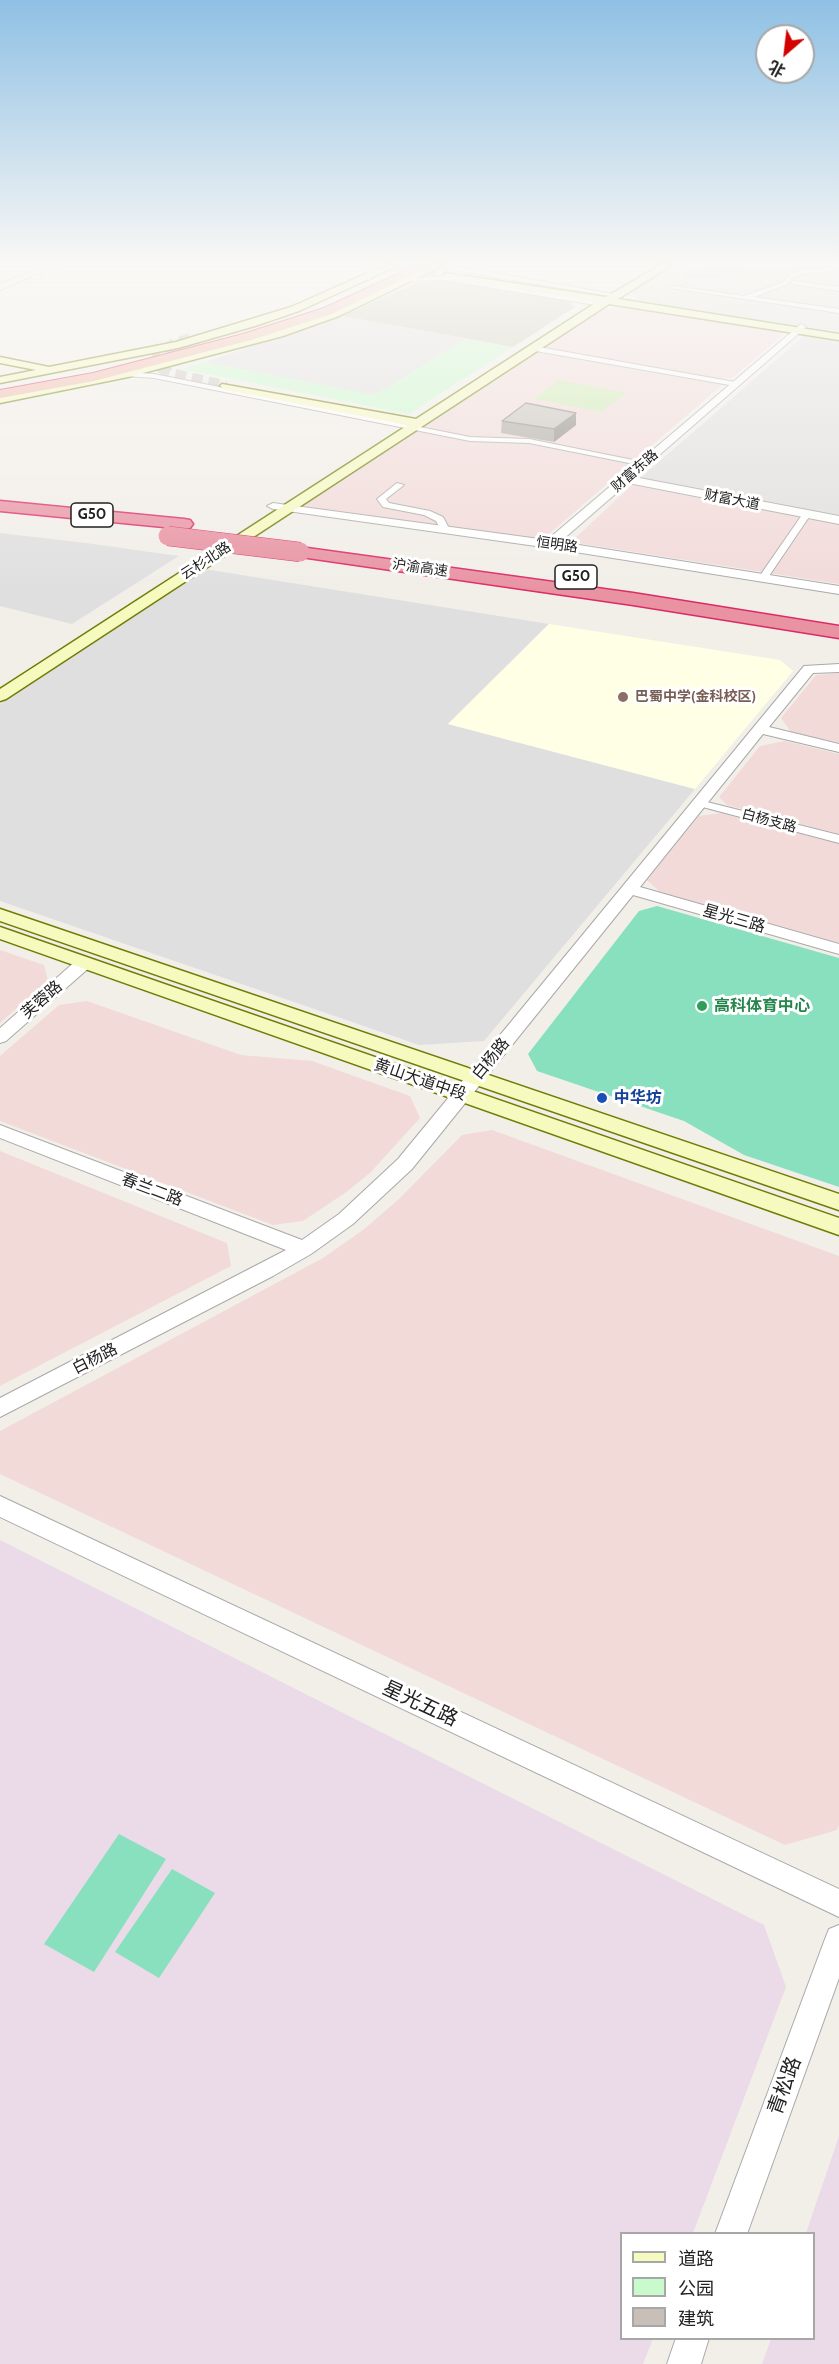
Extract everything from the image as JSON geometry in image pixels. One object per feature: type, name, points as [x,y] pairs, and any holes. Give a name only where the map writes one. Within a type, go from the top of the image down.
[{"type":"highway","points":[[0,387],[68,375]]},
{"type":"highway","points":[[0,394],[100,375]]},
{"type":"highway","points":[[0,499],[52,505],[110,516]]},
{"type":"highway","name":"沪渝高速","points":[[0,506],[184,524],[307,546],[783,622],[839,634]]},
{"type":"highway","name":"沪渝高速","points":[[0,518],[168,536],[307,546],[742,601],[839,617]]},
{"type":"main road","points":[[0,380],[33,375]]},
{"type":"main road","points":[[0,399],[126,375]]},
{"type":"main road","points":[[411,422],[484,375]]},
{"type":"main road","points":[[224,383],[411,422],[488,375]]},
{"type":"main road","name":"云杉北路","points":[[0,684],[411,422]]},
{"type":"main road","name":"云杉北路","points":[[0,696],[280,507]]},
{"type":"main road","name":"黄山大道中段","points":[[0,915],[469,1086],[839,1227]]},
{"type":"main road","name":"黄山大道中段","points":[[0,933],[84,963],[839,1202]]},
{"type":"street","points":[[144,375],[411,422],[470,439],[530,441],[644,463]]},
{"type":"street","points":[[199,375],[224,383]]},
{"type":"street","points":[[686,375],[735,384]]},
{"type":"street","name":"财富东路","points":[[550,544],[745,375]]},
{"type":"street","points":[[194,384],[202,379],[202,376]]},
{"type":"street","points":[[207,387],[204,384],[207,382],[224,383]]},
{"type":"street","name":"财富大道","points":[[626,479],[839,520]]},
{"type":"street","points":[[400,485],[381,499],[386,505],[434,516],[440,519],[445,530]]},
{"type":"street","name":"恒明路","points":[[280,507],[550,544],[839,590]]},
{"type":"street","points":[[764,577],[807,514]]},
{"type":"street","name":"白杨路","points":[[0,1408],[266,1271],[304,1249],[346,1219],[384,1186],[469,1086],[808,669],[839,668]]},
{"type":"street","points":[[760,729],[839,748]]},
{"type":"street","name":"白杨支路","points":[[699,803],[839,839]]},
{"type":"street","name":"星光三路","points":[[629,889],[839,949]]},
{"type":"street","name":"芙蓉路","points":[[0,1037],[84,963]]},
{"type":"street","name":"春兰二路","points":[[0,1131],[304,1249]]},
{"type":"street","name":"星光五路","points":[[0,1506],[839,1903]]},
{"type":"street","name":"青松路","points":[[732,2232],[839,1939]]},
{"type":"street","points":[[684,2364],[692,2340]]},
{"type":"shaded area","points":[[272,375],[408,375],[375,396]]},
{"type":"shaded area","points":[[502,375],[668,375],[722,385],[542,540],[300,508]]},
{"type":"shaded area","points":[[700,375],[735,375],[721,379]]},
{"type":"shaded area","points":[[759,375],[839,375],[839,517],[639,479]]},
{"type":"shaded area","points":[[632,485],[839,524],[839,584],[571,542]]},
{"type":"shaded area","points":[[0,533],[179,556],[72,624],[0,606]]},
{"type":"shaded area","points":[[204,569],[549,624],[448,724],[695,789],[484,1041],[419,1045],[0,901],[0,704]]},
{"type":"shaded area","name":"巴蜀中学(金科校区)","points":[[549,624],[780,660],[793,671],[695,789],[448,724]]},
{"type":"shaded area","points":[[839,673],[839,743],[791,732],[781,718],[816,675]]},
{"type":"shaded area","points":[[785,741],[839,754],[839,834],[727,805],[719,797],[760,746]]},
{"type":"shaded area","points":[[721,813],[839,844],[839,943],[660,892],[647,880],[699,816]]},
{"type":"shaded area","points":[[0,950],[44,965],[48,981],[0,1023]]},
{"type":"shaded area","points":[[87,1001],[241,1055],[312,1061],[410,1096],[420,1118],[370,1173],[345,1193],[303,1221],[273,1225],[0,1121],[0,1056],[59,1005]]},
{"type":"shaded area","points":[[492,1130],[839,1256],[839,1825],[837,1830],[785,1845],[0,1474],[0,1431],[323,1258],[363,1230],[399,1199],[462,1135]]},
{"type":"shaded area","points":[[0,1151],[227,1243],[231,1266],[0,1386]]},
{"type":"shaded area","points":[[0,1540],[764,1925],[786,1987],[693,2232],[620,2232],[620,2340],[653,2340],[643,2364],[0,2364]]},
{"type":"shaded area","points":[[839,2136],[839,2364],[762,2364],[771,2340],[815,2340],[815,2232],[806,2232]]},
{"type":"green space","points":[[214,375],[274,375],[375,395],[407,375],[469,375],[409,414]]},
{"type":"green space","points":[[559,380],[626,393],[601,412],[534,399]]},
{"type":"green space","name":"高科体育中心","points":[[657,906],[839,958],[839,1187],[744,1155],[684,1121],[537,1071],[528,1054],[639,911]]},
{"type":"green space","points":[[119,1834],[166,1859],[94,1972],[44,1944]]},
{"type":"green space","points":[[172,1869],[215,1893],[159,1978],[115,1952]]},
{"type":"building","points":[[526,403],[576,413],[554,429],[502,421]]},
{"type":"tunnel","points":[[179,375],[226,386]]},
{"type":"place","name":"巴蜀中学(金科校区)","points":[[623,697]]},
{"type":"place","name":"高科体育中心","points":[[702,1006]]},
{"type":"place","name":"中华坊","points":[[602,1098]]}]
